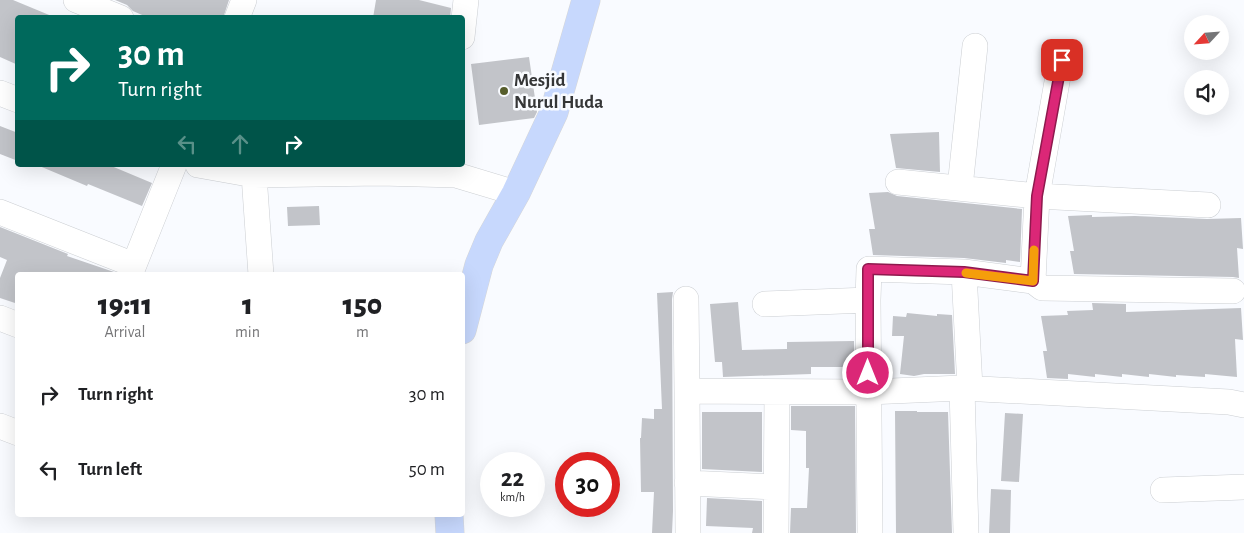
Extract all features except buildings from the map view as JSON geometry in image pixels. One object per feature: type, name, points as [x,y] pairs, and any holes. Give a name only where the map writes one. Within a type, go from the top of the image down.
[{"type":"main road","points":[[465,318],[479,264],[489,241],[516,193],[554,112],[586,0]]},
{"type":"main road","points":[[448,517],[450,533]]},
{"type":"street","points":[[76,0],[114,15]]},
{"type":"street","points":[[238,15],[244,0]]},
{"type":"street","points":[[464,15],[466,0]]},
{"type":"street","points":[[960,187],[976,46]]},
{"type":"street","points":[[1033,281],[1037,196],[1062,60]]},
{"type":"street","points":[[0,93],[15,99]]},
{"type":"street","points":[[0,212],[132,270],[173,167]]},
{"type":"street","points":[[209,167],[254,175],[456,170],[516,193]]},
{"type":"street","points":[[254,175],[261,272]]},
{"type":"street","points":[[898,182],[1037,196],[1208,206]]},
{"type":"street","points":[[870,533],[868,269],[964,272],[1033,281],[1042,288],[1233,290]]},
{"type":"street","points":[[964,272],[966,533]]},
{"type":"street","points":[[686,300],[688,533]]},
{"type":"street","points":[[765,304],[868,300]]},
{"type":"street","points":[[0,318],[15,323]]},
{"type":"street","points":[[687,391],[868,392],[966,388],[1244,405]]},
{"type":"street","points":[[776,533],[777,392]]},
{"type":"street","points":[[0,426],[15,432]]},
{"type":"street","points":[[687,483],[776,487]]},
{"type":"street","points":[[1163,490],[1244,487]]},
{"type":"slow traffic","points":[[966,273],[1033,281],[1034,250]]},
{"type":"place","name":"Mesjid Nurul Huda","points":[[504,91]]},
{"type":"route","points":[[868,373],[868,269],[964,272],[1033,281],[1037,196],[1062,60]]}]
